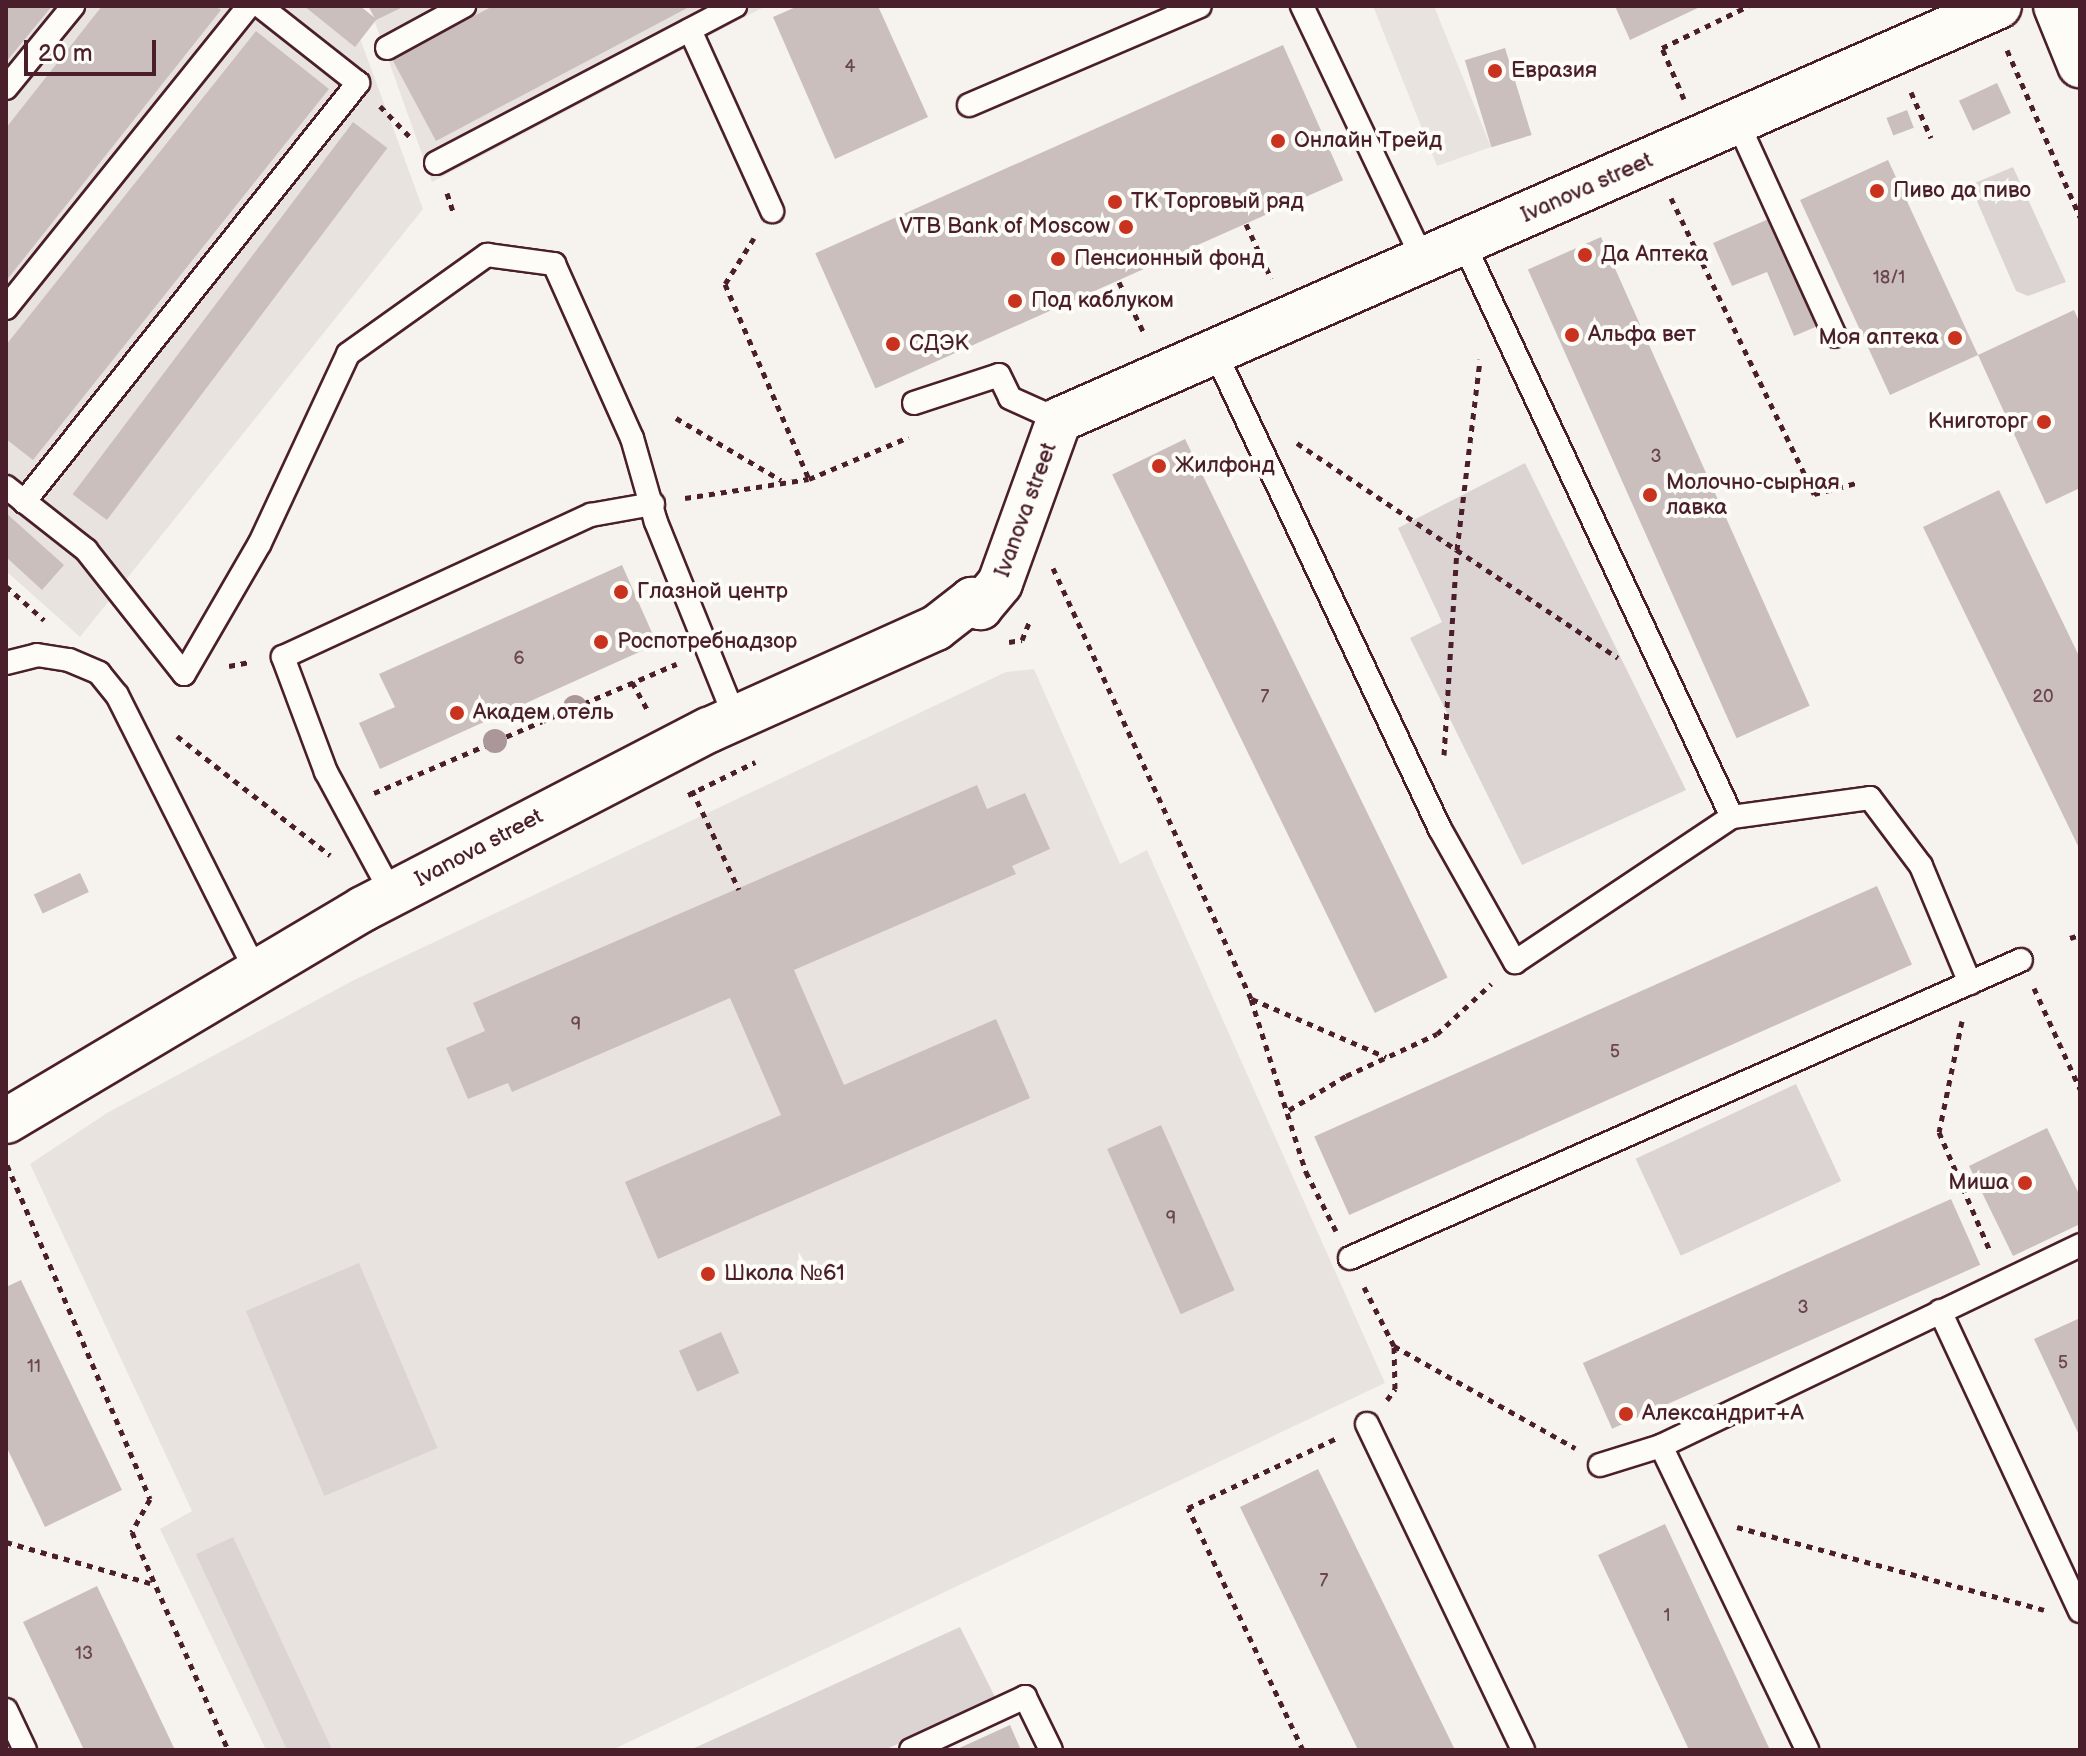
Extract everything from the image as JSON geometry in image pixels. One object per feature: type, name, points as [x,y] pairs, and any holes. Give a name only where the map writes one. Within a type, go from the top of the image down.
[{"type":"street","points":[[2056,6],[2080,65]]},
{"type":"street","name":"Ivanova street","points":[[6,1121],[392,894],[735,718],[936,628],[972,600],[980,607],[1000,583],[1059,420],[1737,121],[2001,24]]},
{"type":"lane","points":[[6,88],[73,6]]},
{"type":"lane","points":[[6,308],[249,6]]},
{"type":"lane","points":[[24,502],[358,83],[260,6]]},
{"type":"lane","points":[[387,48],[464,6]]},
{"type":"lane","points":[[436,163],[735,6]]},
{"type":"lane","points":[[969,105],[1200,6]]},
{"type":"lane","points":[[1302,6],[1423,260]]},
{"type":"lane","points":[[690,30],[772,211]]},
{"type":"lane","points":[[1737,121],[1835,336]]},
{"type":"lane","points":[[1463,242],[1732,817]]},
{"type":"lane","points":[[6,487],[86,550],[184,674],[254,555],[348,354],[487,255],[554,264],[632,438],[653,504],[735,718]]},
{"type":"lane","points":[[1215,352],[1440,829],[1515,962],[1732,817],[1870,798],[1921,866],[1970,983]]},
{"type":"lane","points":[[914,403],[999,375],[1010,398],[1059,420]]},
{"type":"lane","points":[[392,894],[347,805],[326,772],[283,657],[591,515],[653,504]]},
{"type":"lane","points":[[6,663],[37,655],[69,660],[99,673],[117,695],[257,973]]},
{"type":"lane","points":[[1350,1258],[2021,960]]},
{"type":"lane","points":[[1593,1460],[1661,1446],[2080,1245]]},
{"type":"lane","points":[[1940,1311],[2080,1611]]},
{"type":"lane","points":[[1367,1424],[1523,1750]]},
{"type":"lane","points":[[1661,1446],[1807,1750]]},
{"type":"lane","points":[[911,1750],[1025,1697],[1051,1750]]},
{"type":"lane","points":[[6,1710],[25,1750]]},
{"type":"path","points":[[1691,114],[1662,48],[1748,6]]},
{"type":"path","points":[[2001,24],[2080,217]]},
{"type":"path","points":[[358,83],[436,163],[453,211]]},
{"type":"path","points":[[1911,92],[1931,138]]},
{"type":"path","points":[[1671,198],[1814,494],[1856,483]]},
{"type":"path","points":[[772,211],[725,284],[809,479]]},
{"type":"path","points":[[1246,224],[1272,281]]},
{"type":"path","points":[[1119,282],[1147,339]]},
{"type":"path","points":[[1440,829],[1457,550],[1487,294]]},
{"type":"path","points":[[1240,405],[1672,694]]},
{"type":"path","points":[[676,418],[781,480]]},
{"type":"path","points":[[653,504],[781,480],[809,479],[921,432]]},
{"type":"path","points":[[1052,565],[1251,999],[1306,1172],[1394,1346],[1395,1389],[1367,1424],[1188,1508],[1303,1750]]},
{"type":"path","points":[[6,586],[48,624]]},
{"type":"path","points":[[347,805],[708,651]]},
{"type":"path","points":[[184,674],[283,657]]},
{"type":"path","points":[[632,682],[651,716]]},
{"type":"path","points":[[174,733],[332,857]]},
{"type":"path","points":[[686,781],[739,890]]},
{"type":"path","points":[[2070,938],[2080,935]]},
{"type":"path","points":[[2021,960],[2080,1089]]},
{"type":"path","points":[[1306,1172],[1288,1108],[1437,1034],[1515,962]]},
{"type":"path","points":[[1970,983],[1939,1132],[2003,1281]]},
{"type":"path","points":[[1251,999],[1387,1057]]},
{"type":"path","points":[[6,1163],[150,1499],[132,1532],[151,1583],[228,1750]]},
{"type":"path","points":[[1394,1346],[1593,1460]]},
{"type":"path","points":[[1695,1516],[2049,1612]]},
{"type":"path","points":[[6,1542],[151,1583]]},
{"type":"shaded area","points":[[6,6],[348,6],[423,209],[80,637],[6,571]]},
{"type":"shaded area","points":[[369,6],[766,6],[432,182]]},
{"type":"shaded area","points":[[1373,6],[1434,6],[1491,147],[1437,166]]},
{"type":"shaded area","points":[[2013,167],[2066,282],[2028,296],[2016,291],[1970,185]]},
{"type":"shaded area","points":[[1525,463],[1686,790],[1522,865],[1410,638],[1442,622],[1398,528]]},
{"type":"shaded area","name":"Школа №61","points":[[1034,669],[1120,864],[1147,850],[1385,1383],[612,1750],[266,1750],[160,1529],[192,1511],[30,1164],[107,1113],[354,980],[1006,672]]},
{"type":"shaded area","points":[[1796,1084],[1841,1181],[1681,1256],[1636,1159]]},
{"type":"shaded area","points":[[359,1263],[438,1448],[324,1496],[246,1311]]},
{"type":"shaded area","points":[[233,1537],[332,1749],[287,1750],[196,1554]]},
{"type":"shaded area","points":[[960,1627],[997,1701],[884,1750],[690,1750]]},
{"type":"building","points":[[6,6],[52,6],[6,62]]},
{"type":"building","points":[[102,6],[215,6],[221,10],[6,281],[6,128]]},
{"type":"building","points":[[304,6],[360,6],[375,18],[368,6],[405,6],[376,20],[355,47]]},
{"type":"building","points":[[493,6],[691,6],[436,141],[392,59]]},
{"type":"building","points":[[798,6],[878,6],[928,117],[835,159],[773,17]]},
{"type":"building","points":[[1615,6],[1702,6],[1630,40]]},
{"type":"building","points":[[256,31],[329,89],[33,460],[6,439],[6,345]]},
{"type":"building","name":"ТК Торговый ряд","points":[[1283,45],[1343,180],[875,388],[815,253]]},
{"type":"building","points":[[1505,48],[1532,135],[1491,147],[1465,60]]},
{"type":"building","points":[[1997,83],[2011,113],[1973,131],[1959,101]]},
{"type":"building","points":[[1907,110],[1914,128],[1893,136],[1886,118]]},
{"type":"building","points":[[353,122],[387,148],[107,520],[73,494]]},
{"type":"building","points":[[1888,160],[1978,355],[1890,395],[1800,200]]},
{"type":"building","points":[[1771,218],[1818,326],[1794,336],[1767,272],[1732,286],[1713,243]]},
{"type":"building","points":[[1601,237],[1810,706],[1737,738],[1528,270]]},
{"type":"building","name":"Книготорг","points":[[2074,310],[2080,323],[2080,488],[2046,504],[1978,355]]},
{"type":"building","points":[[1185,439],[1448,977],[1375,1013],[1112,475]]},
{"type":"building","points":[[1999,490],[2080,658],[2080,850],[1923,527]]},
{"type":"building","points":[[6,513],[64,565],[42,590],[6,557]]},
{"type":"building","points":[[622,565],[657,644],[380,769],[359,723],[395,707],[379,674]]},
{"type":"building","points":[[977,785],[987,809],[1025,793],[1050,849],[1012,866],[1016,874],[794,970],[844,1085],[996,1019],[1030,1098],[658,1259],[625,1182],[781,1115],[730,998],[512,1092],[508,1083],[468,1099],[446,1048],[485,1031],[473,1003]]},
{"type":"building","points":[[80,873],[89,892],[43,914],[34,895]]},
{"type":"building","points":[[1877,886],[1912,965],[1349,1215],[1314,1137]]},
{"type":"building","points":[[1161,1125],[1235,1290],[1181,1314],[1107,1149]]},
{"type":"building","name":"Миша","points":[[2047,1128],[2080,1196],[2080,1224],[2013,1256],[1969,1166]]},
{"type":"building","points":[[1951,1199],[1980,1265],[1612,1429],[1583,1363]]},
{"type":"building","points":[[21,1280],[122,1490],[45,1527],[6,1446],[6,1287]]},
{"type":"building","points":[[2080,1318],[2080,1437],[2034,1339]]},
{"type":"building","points":[[721,1332],[739,1373],[697,1392],[679,1351]]},
{"type":"building","points":[[1318,1469],[1455,1750],[1358,1750],[1240,1507]]},
{"type":"building","points":[[1665,1524],[1770,1750],[1689,1750],[1598,1555]]},
{"type":"building","points":[[97,1586],[175,1750],[84,1750],[23,1622]]},
{"type":"building","points":[[1010,1725],[1021,1750],[955,1750]]},
{"type":"place","name":"Евразия","points":[[1495,71]]},
{"type":"place","name":"Онлайн Трейд","points":[[1278,141]]},
{"type":"place","name":"Пиво да пиво","points":[[1877,191]]},
{"type":"place","name":"ТК Торговый ряд","points":[[1115,202]]},
{"type":"place","name":"VTB Bank of Moscow","points":[[1126,227]]},
{"type":"place","name":"Да Аптека","points":[[1585,255]]},
{"type":"place","name":"Пенсионный фонд","points":[[1058,259]]},
{"type":"place","name":"Под каблуком","points":[[1015,301]]},
{"type":"place","name":"Альфа вет","points":[[1572,335]]},
{"type":"place","name":"Моя аптека","points":[[1955,338]]},
{"type":"place","name":"СДЭК","points":[[893,344]]},
{"type":"place","name":"Книготорг","points":[[2044,422]]},
{"type":"place","name":"Жилфонд","points":[[1159,466]]},
{"type":"place","name":"Молочно-сырная лавка","points":[[1650,495]]},
{"type":"place","name":"Глазной центр","points":[[621,592]]},
{"type":"place","name":"Роспотребнадзор","points":[[601,642]]},
{"type":"place","name":"Академ отель","points":[[457,713]]},
{"type":"place","name":"Миша","points":[[2025,1183]]},
{"type":"place","name":"Школа №61","points":[[708,1274]]},
{"type":"place","name":"Александрит+А","points":[[1626,1414]]}]
